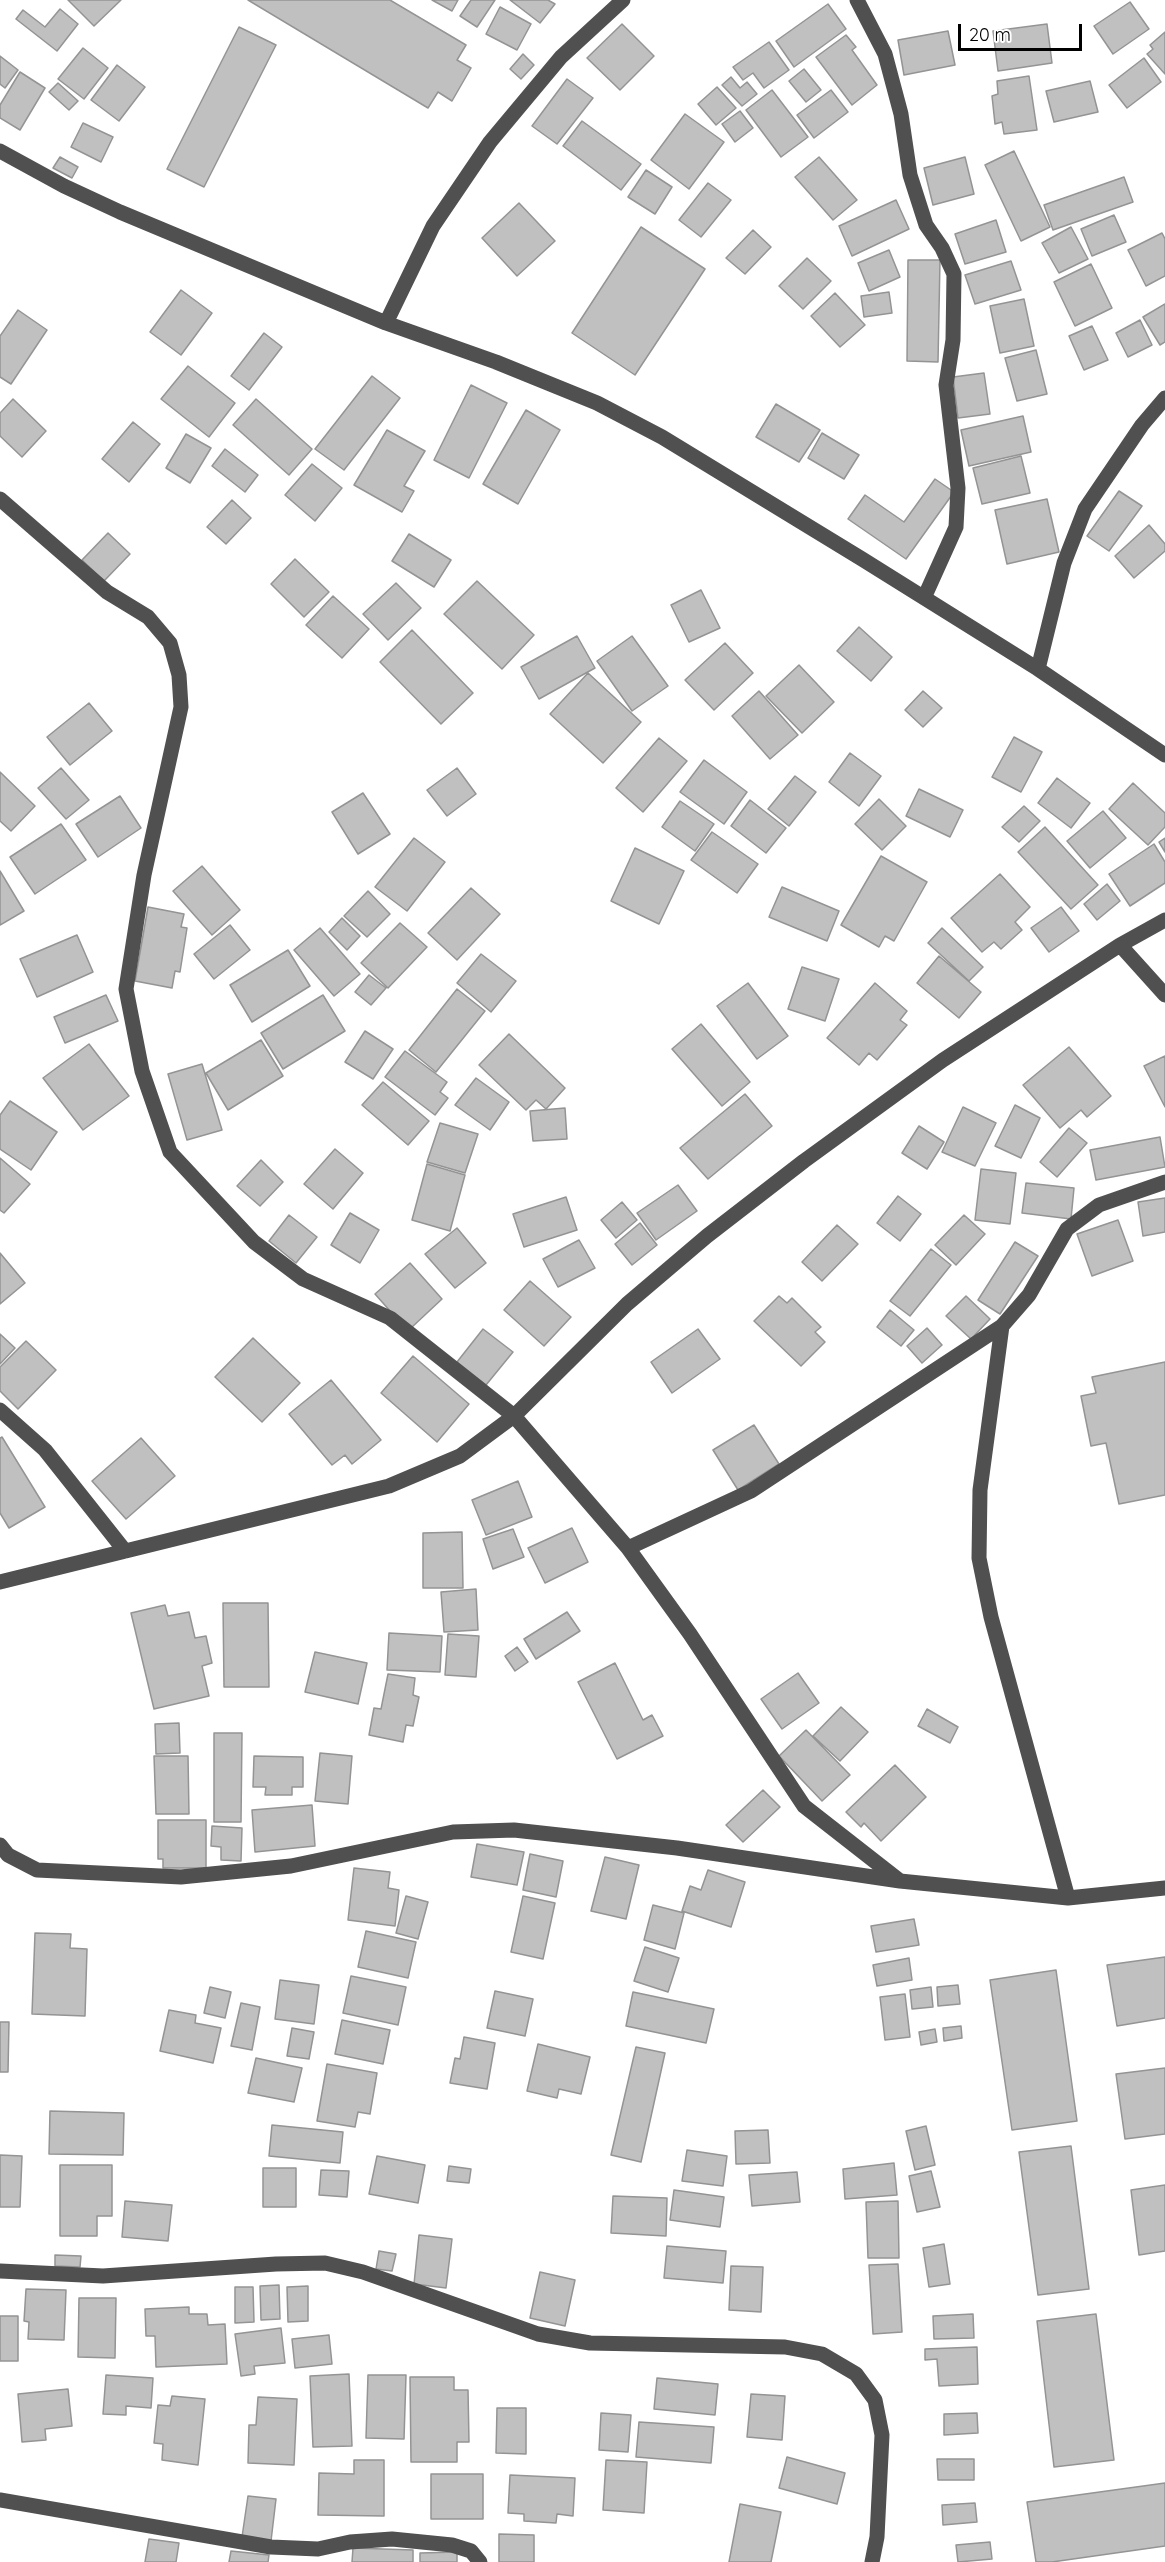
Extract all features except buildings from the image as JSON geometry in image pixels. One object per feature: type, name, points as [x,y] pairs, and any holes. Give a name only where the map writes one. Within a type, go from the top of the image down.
[{"type":"street","points":[[386,323],[433,226],[490,142],[561,57],[623,0]]},
{"type":"street","points":[[857,0],[885,54],[901,114],[910,176],[926,225],[942,248],[954,274],[953,340],[946,385],[958,488],[956,526],[924,598]]},
{"type":"street","points":[[0,151],[64,186],[120,212],[386,323],[496,362],[597,403],[662,436],[1038,669],[1165,755]]},
{"type":"street","points":[[1038,669],[1064,563],[1085,508],[1142,425],[1165,398]]},
{"type":"street","points":[[0,499],[107,592],[148,616],[170,643],[179,675],[181,707],[144,876],[126,989],[142,1071],[170,1152],[254,1242],[303,1279],[390,1318],[514,1416],[628,1548],[703,1653],[804,1806],[900,1881]]},
{"type":"street","points":[[0,1582],[389,1486],[460,1456],[514,1416],[627,1304],[707,1236],[804,1161],[943,1060],[1120,945],[1165,920]]},
{"type":"street","points":[[1120,945],[1165,995]]},
{"type":"street","points":[[628,1548],[752,1491],[1002,1326],[1029,1295],[1067,1229],[1099,1205],[1165,1182]]},
{"type":"street","points":[[1002,1326],[980,1490],[979,1558],[991,1617],[1068,1898]]},
{"type":"street","points":[[0,1410],[45,1450],[125,1551]]},
{"type":"street","points":[[0,1845],[8,1855],[37,1870],[181,1877],[291,1866],[453,1832],[514,1830],[677,1848],[900,1881],[1068,1898],[1165,1888]]},
{"type":"street","points":[[0,2271],[103,2276],[265,2264],[325,2263],[363,2272],[538,2334],[579,2342],[785,2347],[822,2354],[856,2374],[875,2400],[882,2435],[877,2537],[872,2562]]},
{"type":"street","points":[[0,2500],[271,2547],[318,2549],[350,2542],[392,2539],[452,2545],[471,2551],[480,2562]]}]
